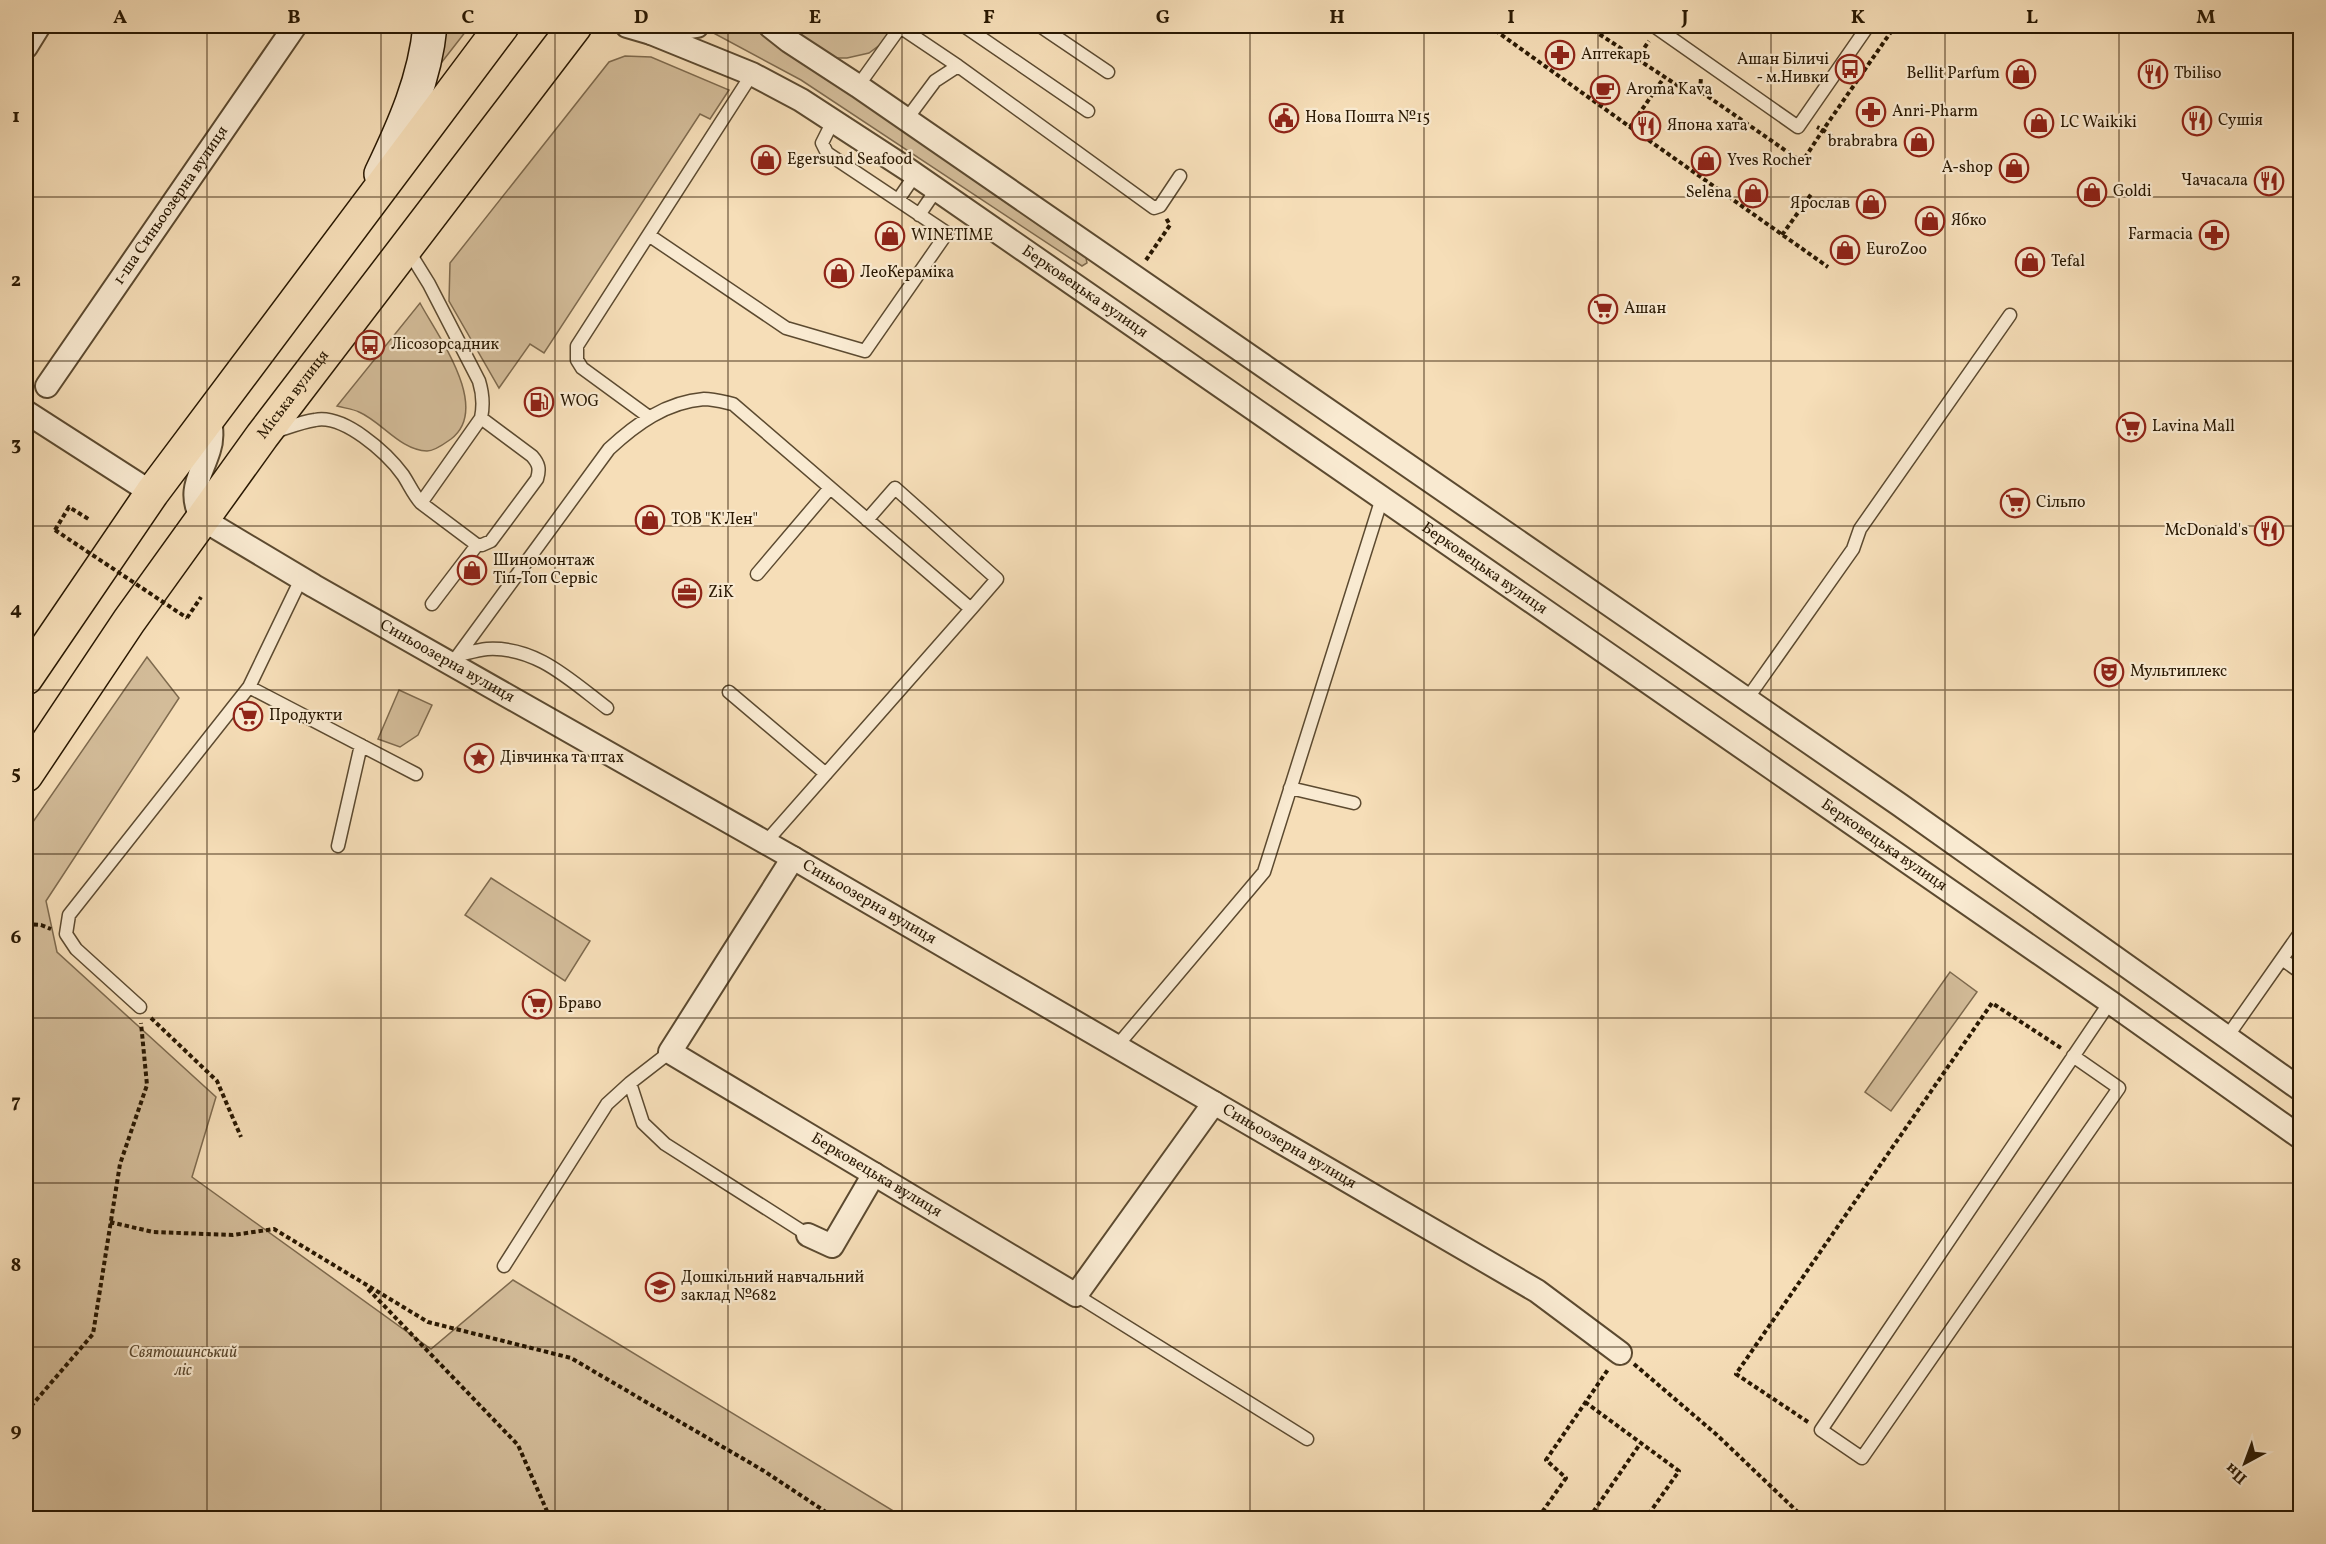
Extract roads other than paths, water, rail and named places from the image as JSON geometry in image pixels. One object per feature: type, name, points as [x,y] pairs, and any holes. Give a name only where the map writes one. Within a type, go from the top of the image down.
[{"type":"highway","points":[[26,678],[152,493],[502,26]]},
{"type":"highway","name":"Міська вулиця","points":[[26,775],[129,621],[262,436],[575,26]]},
{"type":"main road","points":[[360,216],[404,127],[418,87],[430,26]]},
{"type":"street","points":[[26,47],[39,26]]},
{"type":"street","name":"1-ша Синьоозерна вулиця","points":[[47,386],[295,26]]},
{"type":"street","name":"Берковецька вулиця","points":[[627,26],[651,33],[752,74],[801,100],[915,175],[2110,1002],[2301,1137]]},
{"type":"street","name":"Берковецька вулиця","points":[[651,33],[697,26]]},
{"type":"street","points":[[770,26],[1890,798],[2301,1089]]},
{"type":"street","points":[[26,412],[152,493]]},
{"type":"street","points":[[202,519],[196,507],[195,492],[199,475],[210,449],[212,434],[210,416]]},
{"type":"street","name":"Синьоозерна вулиця","points":[[202,519],[301,579],[455,660],[765,843],[1537,1291],[1620,1353]]},
{"type":"street","points":[[670,1052],[793,858]]},
{"type":"street","name":"Берковецька вулиця","points":[[670,1052],[1076,1295]]},
{"type":"street","points":[[1076,1295],[1214,1103]]},
{"type":"street","points":[[808,1235],[832,1246],[874,1174]]},
{"type":"lane","points":[[858,86],[901,26],[1154,208],[1160,206],[1180,176]]},
{"type":"lane","points":[[964,26],[1088,111]]},
{"type":"lane","points":[[1040,26],[1108,72]]},
{"type":"lane","points":[[1654,26],[1798,127],[1868,26]]},
{"type":"lane","points":[[906,120],[935,81],[958,66]]},
{"type":"lane","points":[[649,417],[582,368],[576,353],[578,346],[752,74]]},
{"type":"lane","points":[[650,236],[786,328],[865,351],[947,233],[827,153],[822,143],[833,121]]},
{"type":"lane","points":[[898,200],[915,175]]},
{"type":"lane","points":[[919,215],[936,190]]},
{"type":"lane","points":[[407,248],[479,381],[483,394],[481,418],[421,502]]},
{"type":"lane","points":[[1747,699],[1853,549],[1860,529],[2010,315]]},
{"type":"lane","points":[[455,660],[609,449],[649,417],[680,404],[706,399],[733,404],[971,609]]},
{"type":"lane","points":[[262,436],[316,419],[338,422],[387,456],[421,502],[477,544],[482,545],[491,541],[537,479],[539,471],[538,464],[532,456],[481,418]]},
{"type":"lane","points":[[757,574],[830,488]]},
{"type":"lane","points":[[765,843],[997,579],[895,488],[867,520]]},
{"type":"lane","points":[[1117,1046],[1264,872],[1382,498]]},
{"type":"lane","points":[[432,604],[477,544]]},
{"type":"lane","points":[[140,1007],[76,949],[66,934],[69,915],[249,687],[301,579]]},
{"type":"lane","points":[[455,660],[487,649],[519,651],[544,661],[607,708]]},
{"type":"lane","points":[[249,687],[416,774]]},
{"type":"lane","points":[[729,692],[826,774]]},
{"type":"lane","points":[[338,846],[361,745]]},
{"type":"lane","points":[[1290,788],[1354,803]]},
{"type":"lane","points":[[2227,1037],[2301,933]]},
{"type":"lane","points":[[2282,959],[2301,972]]},
{"type":"lane","points":[[2073,1056],[2119,1088],[1862,1458],[1821,1430],[2073,1056],[2110,1002]]},
{"type":"lane","points":[[504,1266],[607,1104],[670,1052]]},
{"type":"lane","points":[[630,1083],[643,1123],[664,1144],[808,1235]]},
{"type":"lane","points":[[1076,1295],[1307,1439]]},
{"type":"place","name":"Аптекарь","points":[[1560,55]]},
{"type":"place","name":"Ашан Біличі - м.Нивки","points":[[1850,69]]},
{"type":"place","name":"Bellit Parfum","points":[[2021,74]]},
{"type":"place","name":"Tbiliso","points":[[2153,74]]},
{"type":"place","name":"Aroma Kava","points":[[1605,90]]},
{"type":"place","name":"Anri-Pharm","points":[[1871,112]]},
{"type":"place","name":"Нова Пошта №15","points":[[1284,118]]},
{"type":"place","name":"Сушія","points":[[2197,121]]},
{"type":"place","name":"LC Waikiki","points":[[2039,123]]},
{"type":"place","name":"Япона хата","points":[[1646,126]]},
{"type":"place","name":"brabrabra","points":[[1919,142]]},
{"type":"place","name":"Egersund Seafood","points":[[766,160]]},
{"type":"place","name":"Yves Rocher","points":[[1706,161]]},
{"type":"place","name":"A-shop","points":[[2014,168]]},
{"type":"place","name":"Чачасала","points":[[2269,181]]},
{"type":"place","name":"Goldi","points":[[2092,192]]},
{"type":"place","name":"Selena","points":[[1753,193]]},
{"type":"place","name":"Ярослав","points":[[1871,204]]},
{"type":"place","name":"Ябко","points":[[1930,221]]},
{"type":"place","name":"Farmacia","points":[[2214,235]]},
{"type":"place","name":"WINETIME","points":[[890,236]]},
{"type":"place","name":"EuroZoo","points":[[1845,250]]},
{"type":"place","name":"Tefal","points":[[2030,262]]},
{"type":"place","name":"ЛеоКераміка","points":[[839,273]]},
{"type":"place","name":"Ашан","points":[[1603,309]]},
{"type":"place","name":"Лісозорсадник","points":[[370,345]]},
{"type":"place","name":"WOG","points":[[539,402]]},
{"type":"place","name":"Lavina Mall","points":[[2131,427]]},
{"type":"place","name":"Сільпо","points":[[2015,503]]},
{"type":"place","name":"ТОВ \"К'Лен\"","points":[[650,520]]},
{"type":"place","name":"McDonald's","points":[[2269,531]]},
{"type":"place","name":"Шиномонтаж Тіп-Топ Сервіс","points":[[472,570]]},
{"type":"place","name":"ZiK","points":[[687,593]]},
{"type":"place","name":"Мультиплекс","points":[[2109,672]]},
{"type":"place","name":"Продукти","points":[[248,716]]},
{"type":"place","name":"Дівчинка та птах","points":[[479,758]]},
{"type":"place","name":"Браво","points":[[537,1004]]},
{"type":"place","name":"Дошкільний навчальний заклад №682","points":[[660,1287]]},
{"type":"park label","name":"Святошинський ліс","points":[[183,1362]]}]
